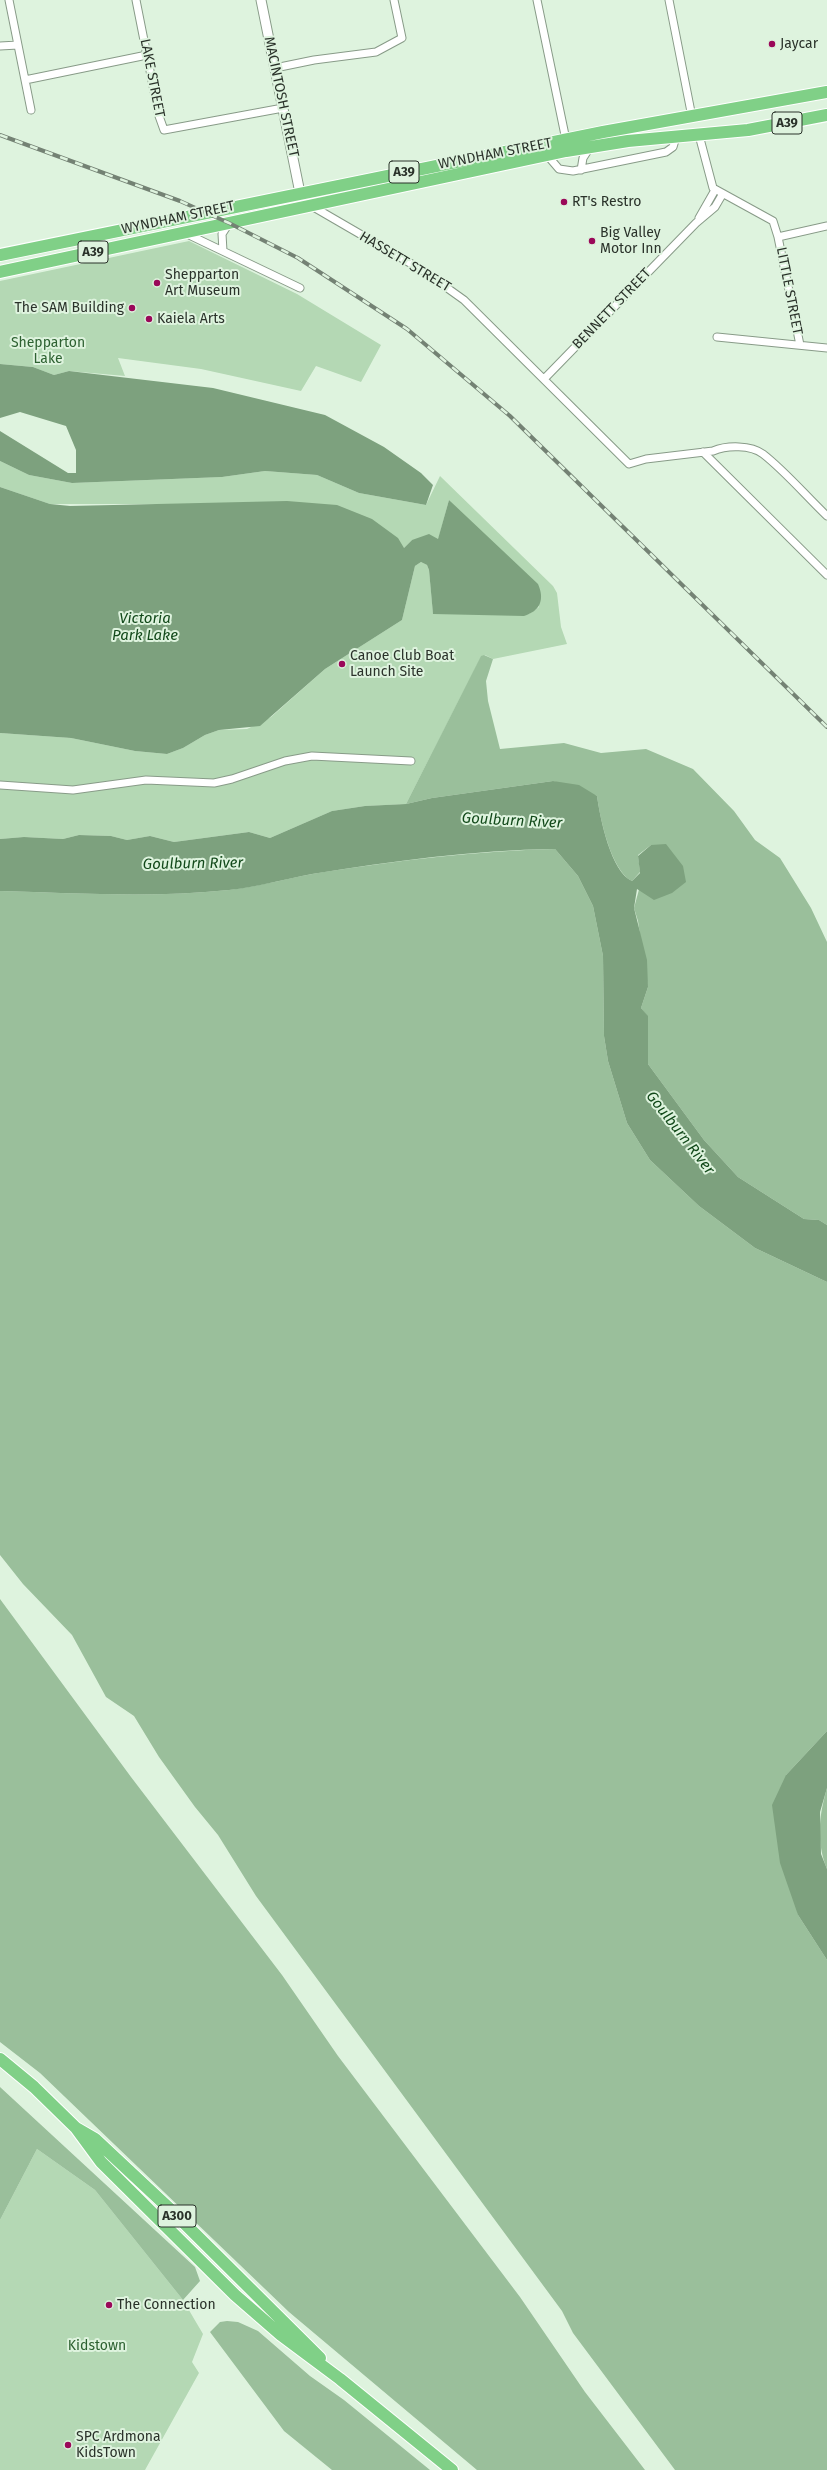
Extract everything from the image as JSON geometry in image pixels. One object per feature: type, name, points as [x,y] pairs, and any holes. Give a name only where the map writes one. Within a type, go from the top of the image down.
[{"type":"highway","name":"WYNDHAM STREET","points":[[0,255],[566,140],[827,92]]},
{"type":"highway","name":"WYNDHAM STREET","points":[[0,272],[547,155],[590,147],[748,130],[827,115]]},
{"type":"highway","points":[[692,117],[699,135]]},
{"type":"highway","points":[[300,193],[310,205]]},
{"type":"highway","points":[[182,218],[185,232]]},
{"type":"highway","points":[[151,224],[154,239]]},
{"type":"highway","name":"A300","points":[[0,2059],[34,2087],[106,2158],[231,2291],[281,2335],[340,2379],[452,2470]]},
{"type":"highway","name":"A300","points":[[106,2158],[241,2278],[301,2336],[340,2379]]},
{"type":"highway","points":[[231,2291],[241,2278]]},
{"type":"street","points":[[9,0],[31,110]]},
{"type":"street","name":"LAKE STREET","points":[[136,0],[159,116],[164,130],[283,108]]},
{"type":"street","name":"MACINTOSH STREET","points":[[261,0],[300,193]]},
{"type":"street","points":[[275,68],[314,60],[376,52],[402,38],[394,0]]},
{"type":"street","points":[[537,0],[566,140]]},
{"type":"street","points":[[669,0],[692,117]]},
{"type":"street","points":[[0,46],[18,45]]},
{"type":"street","points":[[25,80],[147,55]]},
{"type":"street","points":[[699,135],[703,144],[710,181],[715,190]]},
{"type":"street","points":[[547,155],[564,171],[581,170],[666,152],[673,147],[676,137]]},
{"type":"street","points":[[581,170],[583,158],[590,147]]},
{"type":"street","name":"LITTLE STREET","points":[[715,190],[773,221],[778,237],[800,346]]},
{"type":"street","name":"BENNETT STREET","points":[[696,223],[715,190]]},
{"type":"street","name":"BENNETT STREET","points":[[545,378],[696,223],[715,208],[722,195]]},
{"type":"street","name":"HASSETT STREET","points":[[310,205],[422,270],[464,300],[545,378],[629,464],[646,459],[703,452]]},
{"type":"street","points":[[223,251],[222,234],[229,223]]},
{"type":"street","points":[[778,237],[827,226]]},
{"type":"street","points":[[185,232],[300,288]]},
{"type":"street","points":[[717,337],[827,348]]},
{"type":"street","points":[[703,452],[720,448],[748,448],[762,454],[827,516]]},
{"type":"street","points":[[703,452],[827,575]]},
{"type":"street","points":[[0,785],[73,790],[146,780],[214,783],[232,779],[285,761],[312,756],[411,761]]},
{"type":"green space","name":"Shepparton Lake","points":[[189,241],[297,294],[381,345],[361,382],[316,366],[301,391],[201,369],[118,358],[125,376],[69,371],[54,375],[33,367],[0,364],[0,281]]},
{"type":"green space","points":[[0,461],[29,475],[72,483],[222,477],[265,471],[317,475],[359,493],[426,505],[440,476],[553,586],[557,593],[561,627],[567,644],[493,659],[485,655],[481,657],[406,804],[365,806],[332,811],[270,838],[249,832],[174,842],[150,836],[127,840],[111,836],[79,835],[63,839],[24,837],[0,839],[0,733],[71,738],[135,751],[167,754],[183,748],[205,735],[219,730],[247,729],[271,717],[325,669],[402,620],[415,566],[421,562],[427,565],[429,570],[433,613],[529,614],[539,607],[449,500],[438,540],[412,540],[404,548],[168,504],[50,504],[0,487]]},
{"type":"green space","name":"Kidstown","points":[[37,2149],[95,2190],[183,2300],[203,2334],[192,2362],[199,2373],[145,2470],[0,2470],[0,2220]]},
{"type":"shaded area","points":[[484,655],[493,659],[486,681],[488,701],[500,749],[564,743],[601,753],[646,749],[693,769],[734,811],[755,840],[780,858],[811,908],[827,942],[827,1225],[819,1220],[804,1219],[738,1177],[704,1140],[648,1064],[648,1017],[641,1008],[648,987],[638,921],[634,908],[651,845],[638,855],[640,872],[632,881],[618,867],[612,856],[604,830],[597,796],[553,781],[432,798],[406,804],[481,656]]},
{"type":"shaded area","points":[[555,849],[578,876],[593,906],[603,956],[604,1036],[608,1061],[627,1123],[650,1160],[699,1206],[755,1248],[827,1282],[827,1731],[786,1775],[798,1915],[827,1960],[827,2470],[675,2470],[573,2333],[562,2311],[256,1896],[218,1835],[195,1807],[159,1757],[134,1716],[106,1697],[72,1635],[23,1584],[0,1555],[0,891],[172,894],[229,890],[324,872],[410,860],[468,854]]},
{"type":"shaded area","points":[[0,1599],[131,1777],[282,1975],[338,2056],[520,2297],[585,2392],[645,2470],[477,2470],[289,2312],[40,2073],[0,2042]]},
{"type":"shaded area","points":[[827,1788],[827,1869],[821,1849],[820,1828],[822,1808]]},
{"type":"shaded area","points":[[0,2087],[195,2267],[200,2281],[183,2300],[95,2190],[37,2149],[0,2220]]},
{"type":"shaded area","points":[[220,2322],[238,2322],[258,2331],[310,2376],[344,2400],[430,2470],[332,2470],[284,2431],[210,2332]]},
{"type":"water","points":[[0,364],[33,367],[54,375],[69,371],[213,388],[325,415],[384,447],[421,473],[433,485],[426,505],[359,493],[317,475],[265,471],[222,477],[72,483],[29,475],[0,461],[0,431],[68,473],[76,473],[76,450],[66,426],[20,412],[0,418]]},
{"type":"water","name":"Victoria Park Lake","points":[[0,487],[50,504],[70,506],[287,501],[337,505],[372,519],[398,538],[404,548],[412,540],[429,534],[438,539],[449,500],[538,584],[541,600],[540,604],[534,611],[524,616],[433,614],[429,570],[427,565],[421,562],[415,566],[402,620],[325,669],[260,726],[219,730],[205,735],[183,748],[167,754],[135,751],[71,738],[0,733]]},
{"type":"water","name":"Goulburn River","points":[[553,781],[579,785],[597,796],[604,830],[612,856],[625,876],[632,881],[640,873],[638,856],[651,845],[666,844],[683,866],[686,882],[672,893],[654,900],[637,889],[634,908],[647,960],[648,987],[641,1008],[648,1016],[648,1064],[704,1140],[738,1177],[804,1219],[819,1220],[827,1225],[827,1282],[755,1248],[699,1206],[650,1160],[627,1123],[608,1061],[604,1036],[603,956],[593,906],[578,876],[555,849],[463,854],[403,861],[312,874],[229,890],[172,894],[0,891],[0,839],[24,837],[63,839],[79,835],[111,836],[127,840],[150,836],[174,842],[249,832],[270,838],[332,811],[365,806],[406,804],[432,798]]},
{"type":"water","points":[[827,1731],[827,1788],[820,1812],[821,1854],[827,1869],[827,1960],[798,1915],[780,1863],[772,1805],[786,1775]]},
{"type":"railway","points":[[0,135],[180,201],[229,223],[298,258],[407,329],[510,416],[827,727]]},
{"type":"place","name":"Jaycar","points":[[772,44]]},
{"type":"place","name":"RT's Restro","points":[[564,202]]},
{"type":"place","name":"Big Valley Motor Inn","points":[[592,241]]},
{"type":"place","name":"Shepparton Art Museum","points":[[157,283]]},
{"type":"place","name":"The SAM Building","points":[[132,308]]},
{"type":"place","name":"Kaiela Arts","points":[[149,319]]},
{"type":"place","name":"Canoe Club Boat Launch Site","points":[[342,664]]},
{"type":"place","name":"The Connection","points":[[109,2305]]},
{"type":"place","name":"SPC Ardmona KidsTown","points":[[68,2445]]}]
